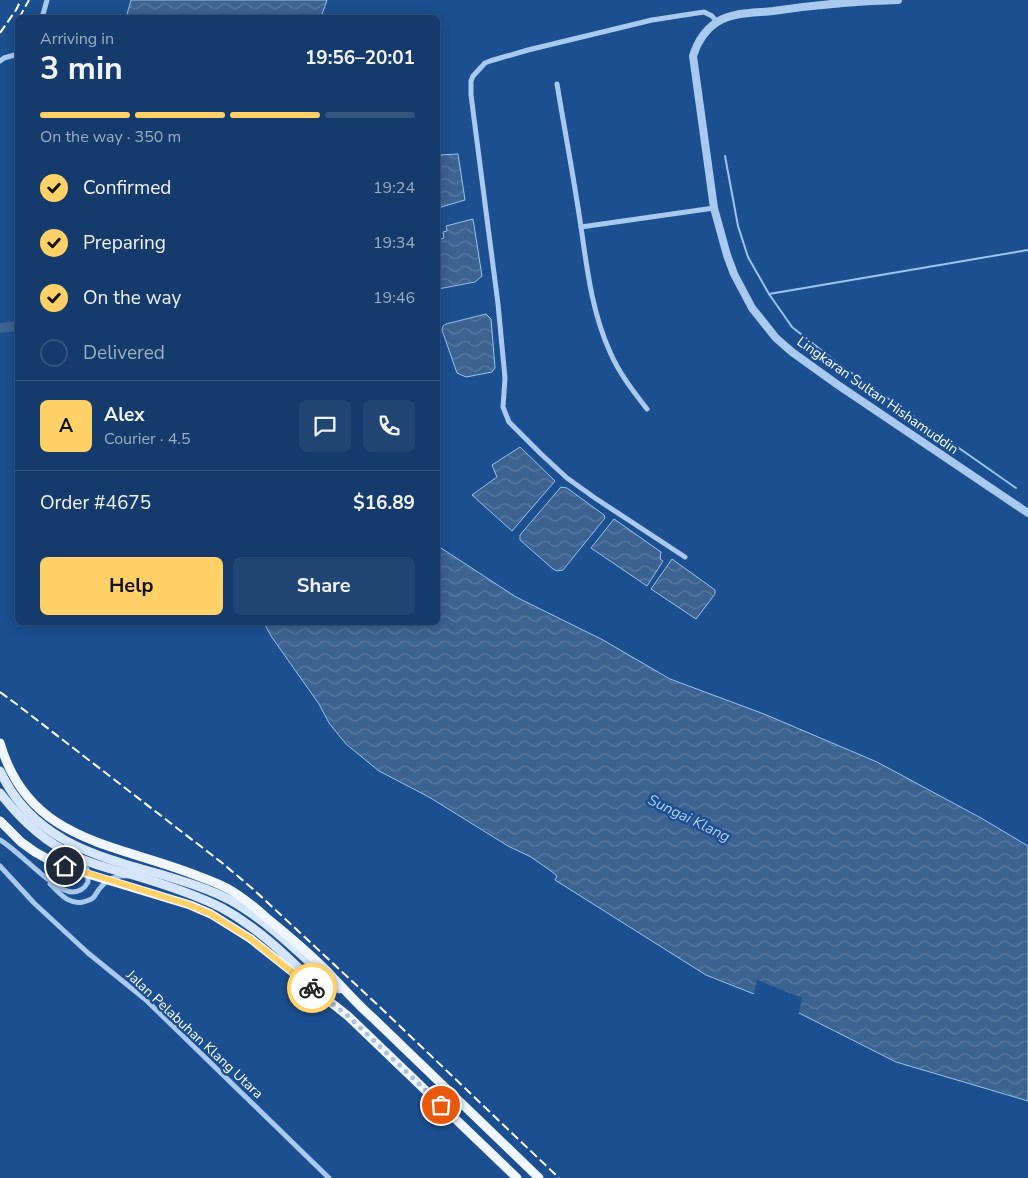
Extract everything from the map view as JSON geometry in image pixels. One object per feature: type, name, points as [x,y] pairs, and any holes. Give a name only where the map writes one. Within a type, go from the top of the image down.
[{"type":"main road","points":[[0,743],[13,777],[29,799],[46,816],[68,830],[96,842],[178,868],[232,891],[272,922],[314,959],[362,1009]]},
{"type":"main road","points":[[0,771],[18,802],[44,827],[62,839],[92,853],[210,891],[230,900],[259,918],[373,1018],[539,1178]]},
{"type":"main road","points":[[0,793],[12,809],[47,841],[75,857],[193,895],[222,908],[248,924],[276,946],[517,1178]]},
{"type":"main road","points":[[0,821],[21,842],[53,862],[190,905],[211,914],[251,939],[348,1016]]},
{"type":"street","points":[[43,15],[47,0]]},
{"type":"street","name":"Lingkaran Sultan Hishamuddin","points":[[898,0],[817,5],[744,14],[718,22],[706,32],[696,46],[693,56],[714,208],[726,255],[734,274],[752,308],[776,338],[838,386],[1028,513]]},
{"type":"street","points":[[685,558],[567,478],[541,454],[506,416],[503,407],[505,378],[498,304],[471,94],[471,81],[485,63],[596,33],[652,20],[704,12],[718,22]]},
{"type":"street","points":[[0,60],[15,55]]},
{"type":"street","points":[[557,84],[596,316],[610,354],[629,386],[647,409]]},
{"type":"street","points":[[581,227],[714,208]]},
{"type":"street","points":[[0,840],[63,890],[74,892],[81,890],[88,882],[87,870],[75,857]]},
{"type":"street","name":"Jalan Pelabuhan Klang Utara","points":[[0,866],[34,903],[88,953],[146,1000],[329,1178]]},
{"type":"street","points":[[40,872],[69,901],[80,902],[89,900],[106,881],[119,875],[140,877]]},
{"type":"water","points":[[131,0],[327,0],[322,15],[127,15]]},
{"type":"water","points":[[458,154],[465,200],[440,207],[440,155]]},
{"type":"water","points":[[473,219],[482,276],[475,282],[440,289],[440,239],[444,238],[443,232],[447,231],[446,226]]},
{"type":"water","points":[[486,314],[491,319],[495,368],[492,372],[466,377],[457,373],[442,330],[443,326]]},
{"type":"water","points":[[520,447],[555,481],[512,531],[472,495],[497,477],[492,465]]},
{"type":"water","points":[[561,487],[567,488],[604,515],[605,518],[563,570],[557,571],[520,540],[520,535]]},
{"type":"water","points":[[614,519],[661,552],[660,559],[663,561],[647,586],[591,548]]},
{"type":"water","name":"Sungai Klang","points":[[440,547],[516,597],[603,640],[670,679],[764,714],[877,762],[981,818],[1028,846],[1028,1101],[896,1062],[799,1013],[706,975],[555,880],[557,876],[531,857],[508,846],[429,797],[379,771],[346,744],[329,723],[319,704],[265,625],[440,625]]},
{"type":"water","points":[[672,559],[715,590],[715,594],[696,619],[651,589]]},
{"type":"pier","points":[[757,980],[802,998],[799,1013],[797,1015],[752,995],[754,994]]},
{"type":"waterway","points":[[725,156],[738,226],[748,257],[769,294],[792,327],[836,362],[1016,488]]},
{"type":"waterway","points":[[769,294],[1028,250]]},
{"type":"waterway","points":[[0,328],[15,326]]},
{"type":"railway","points":[[0,33],[21,0]]},
{"type":"railway","points":[[21,15],[29,0]]},
{"type":"railway","points":[[0,692],[221,862],[253,889],[559,1178]]},
{"type":"way so far","points":[[312,988],[348,1016],[441,1105]]},
{"type":"route","points":[[65,866],[190,905],[211,914],[251,939],[312,988]]}]
